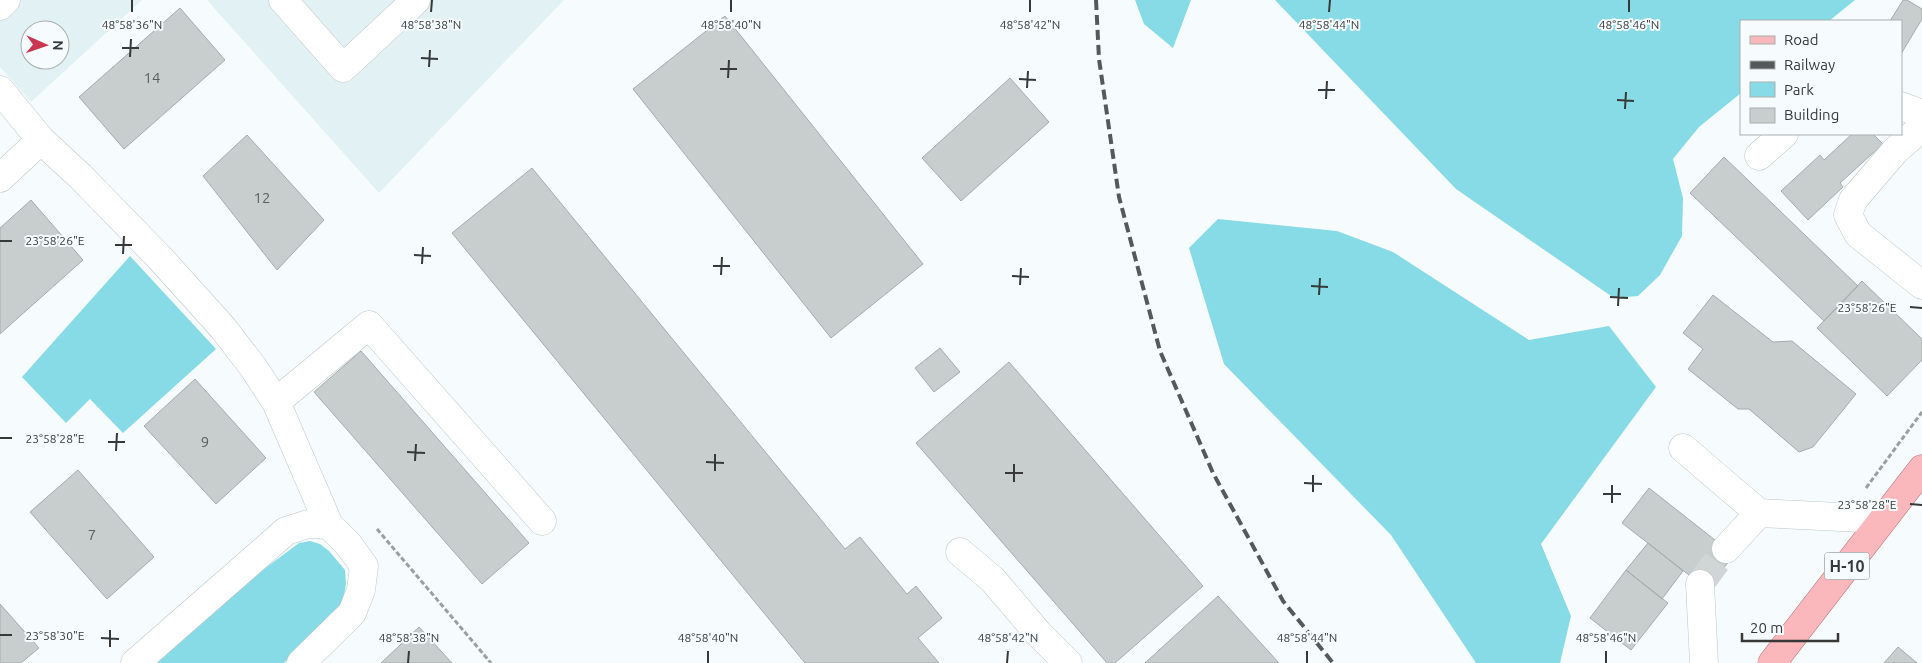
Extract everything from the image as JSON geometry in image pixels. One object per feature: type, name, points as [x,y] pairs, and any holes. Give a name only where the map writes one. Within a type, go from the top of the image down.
[{"type":"main road","name":"Н-10","points":[[1772,663],[1922,469]]},
{"type":"street","points":[[0,6],[6,0]]},
{"type":"street","points":[[283,0],[343,68],[416,0]]},
{"type":"street","points":[[0,90],[41,140],[80,176],[159,257],[223,328],[253,367],[276,402],[328,525],[348,544],[364,566],[361,590],[352,613],[301,663]]},
{"type":"street","points":[[1902,106],[1922,114]]},
{"type":"street","points":[[1922,127],[1895,151],[1853,200],[1848,215],[1858,234],[1922,285]]},
{"type":"street","points":[[1759,156],[1783,135]]},
{"type":"street","points":[[0,178],[41,140]]},
{"type":"street","points":[[276,402],[370,325],[542,521]]},
{"type":"street","points":[[1683,448],[1759,513],[1884,519]]},
{"type":"street","points":[[1726,549],[1759,513]]},
{"type":"street","points":[[135,663],[286,531],[308,524],[328,525]]},
{"type":"street","points":[[960,552],[993,580],[1038,633],[1068,663]]},
{"type":"street","points":[[1700,584],[1704,663]]},
{"type":"path","points":[[376,527],[491,663]]},
{"type":"shaded area","points":[[0,0],[142,0],[70,66],[70,20],[20,20],[20,70],[66,70],[31,102],[0,67]]},
{"type":"shaded area","points":[[207,0],[564,0],[379,193]]},
{"type":"green space","points":[[1135,0],[1191,0],[1173,48],[1144,24]]},
{"type":"green space","points":[[1275,0],[1855,0],[1830,20],[1740,20],[1740,94],[1699,127],[1673,159],[1683,198],[1682,236],[1660,275],[1638,296],[1614,298],[1456,189]]},
{"type":"green space","points":[[1218,219],[1337,231],[1393,252],[1529,340],[1609,326],[1656,387],[1541,544],[1571,616],[1560,663],[1476,663],[1391,535],[1224,364],[1189,248]]},
{"type":"green space","points":[[130,256],[216,349],[123,433],[90,399],[66,423],[22,377]]},
{"type":"green space","points":[[310,541],[320,544],[329,551],[345,570],[346,584],[342,605],[284,663],[157,663],[252,578],[299,543]]},
{"type":"building","points":[[1903,0],[1907,0],[1922,9],[1922,19],[1902,52],[1902,20],[1891,20]]},
{"type":"building","points":[[180,8],[225,60],[124,149],[79,97]]},
{"type":"building","points":[[725,16],[923,264],[831,338],[633,89]]},
{"type":"building","points":[[1010,78],[1049,122],[961,201],[922,158]]},
{"type":"building","points":[[247,135],[324,220],[277,270],[203,176]]},
{"type":"building","points":[[1851,135],[1874,135],[1883,144],[1840,183],[1843,187],[1808,220],[1781,191],[1820,155],[1824,160]]},
{"type":"building","points":[[1724,157],[1858,286],[1824,321],[1690,193]]},
{"type":"building","points":[[532,168],[845,549],[860,537],[907,594],[916,586],[942,618],[918,638],[939,663],[805,663],[452,233]]},
{"type":"building","points":[[31,200],[83,260],[0,334],[0,228]]},
{"type":"building","points":[[1862,281],[1922,339],[1922,360],[1887,396],[1817,328]]},
{"type":"building","points":[[1713,295],[1773,342],[1792,341],[1856,394],[1813,447],[1799,452],[1749,409],[1738,409],[1688,369],[1703,349],[1683,333]]},
{"type":"building","points":[[940,348],[960,372],[934,392],[915,368]]},
{"type":"building","points":[[361,351],[529,543],[482,584],[314,392]]},
{"type":"building","points":[[1009,362],[1203,586],[1115,663],[1107,663],[916,443]]},
{"type":"building","points":[[195,379],[266,458],[216,504],[144,426]]},
{"type":"building","points":[[78,470],[154,557],[107,599],[30,512]]},
{"type":"building","points":[[1649,488],[1734,555],[1707,589],[1622,523]]},
{"type":"building","points":[[1648,543],[1683,571],[1662,599],[1626,570]]},
{"type":"building","points":[[1626,570],[1668,603],[1631,650],[1590,618]]},
{"type":"building","points":[[1218,596],[1279,663],[1145,663]]},
{"type":"building","points":[[0,604],[39,648],[21,663],[0,663]]},
{"type":"building","points":[[419,627],[452,663],[381,663]]},
{"type":"building","points":[[1898,647],[1917,663],[1884,663]]},
{"type":"tunnel","points":[[1700,584],[1726,549]]},
{"type":"railway","points":[[1096,0],[1099,59],[1119,197],[1160,351],[1213,473],[1283,601],[1333,663]]}]
